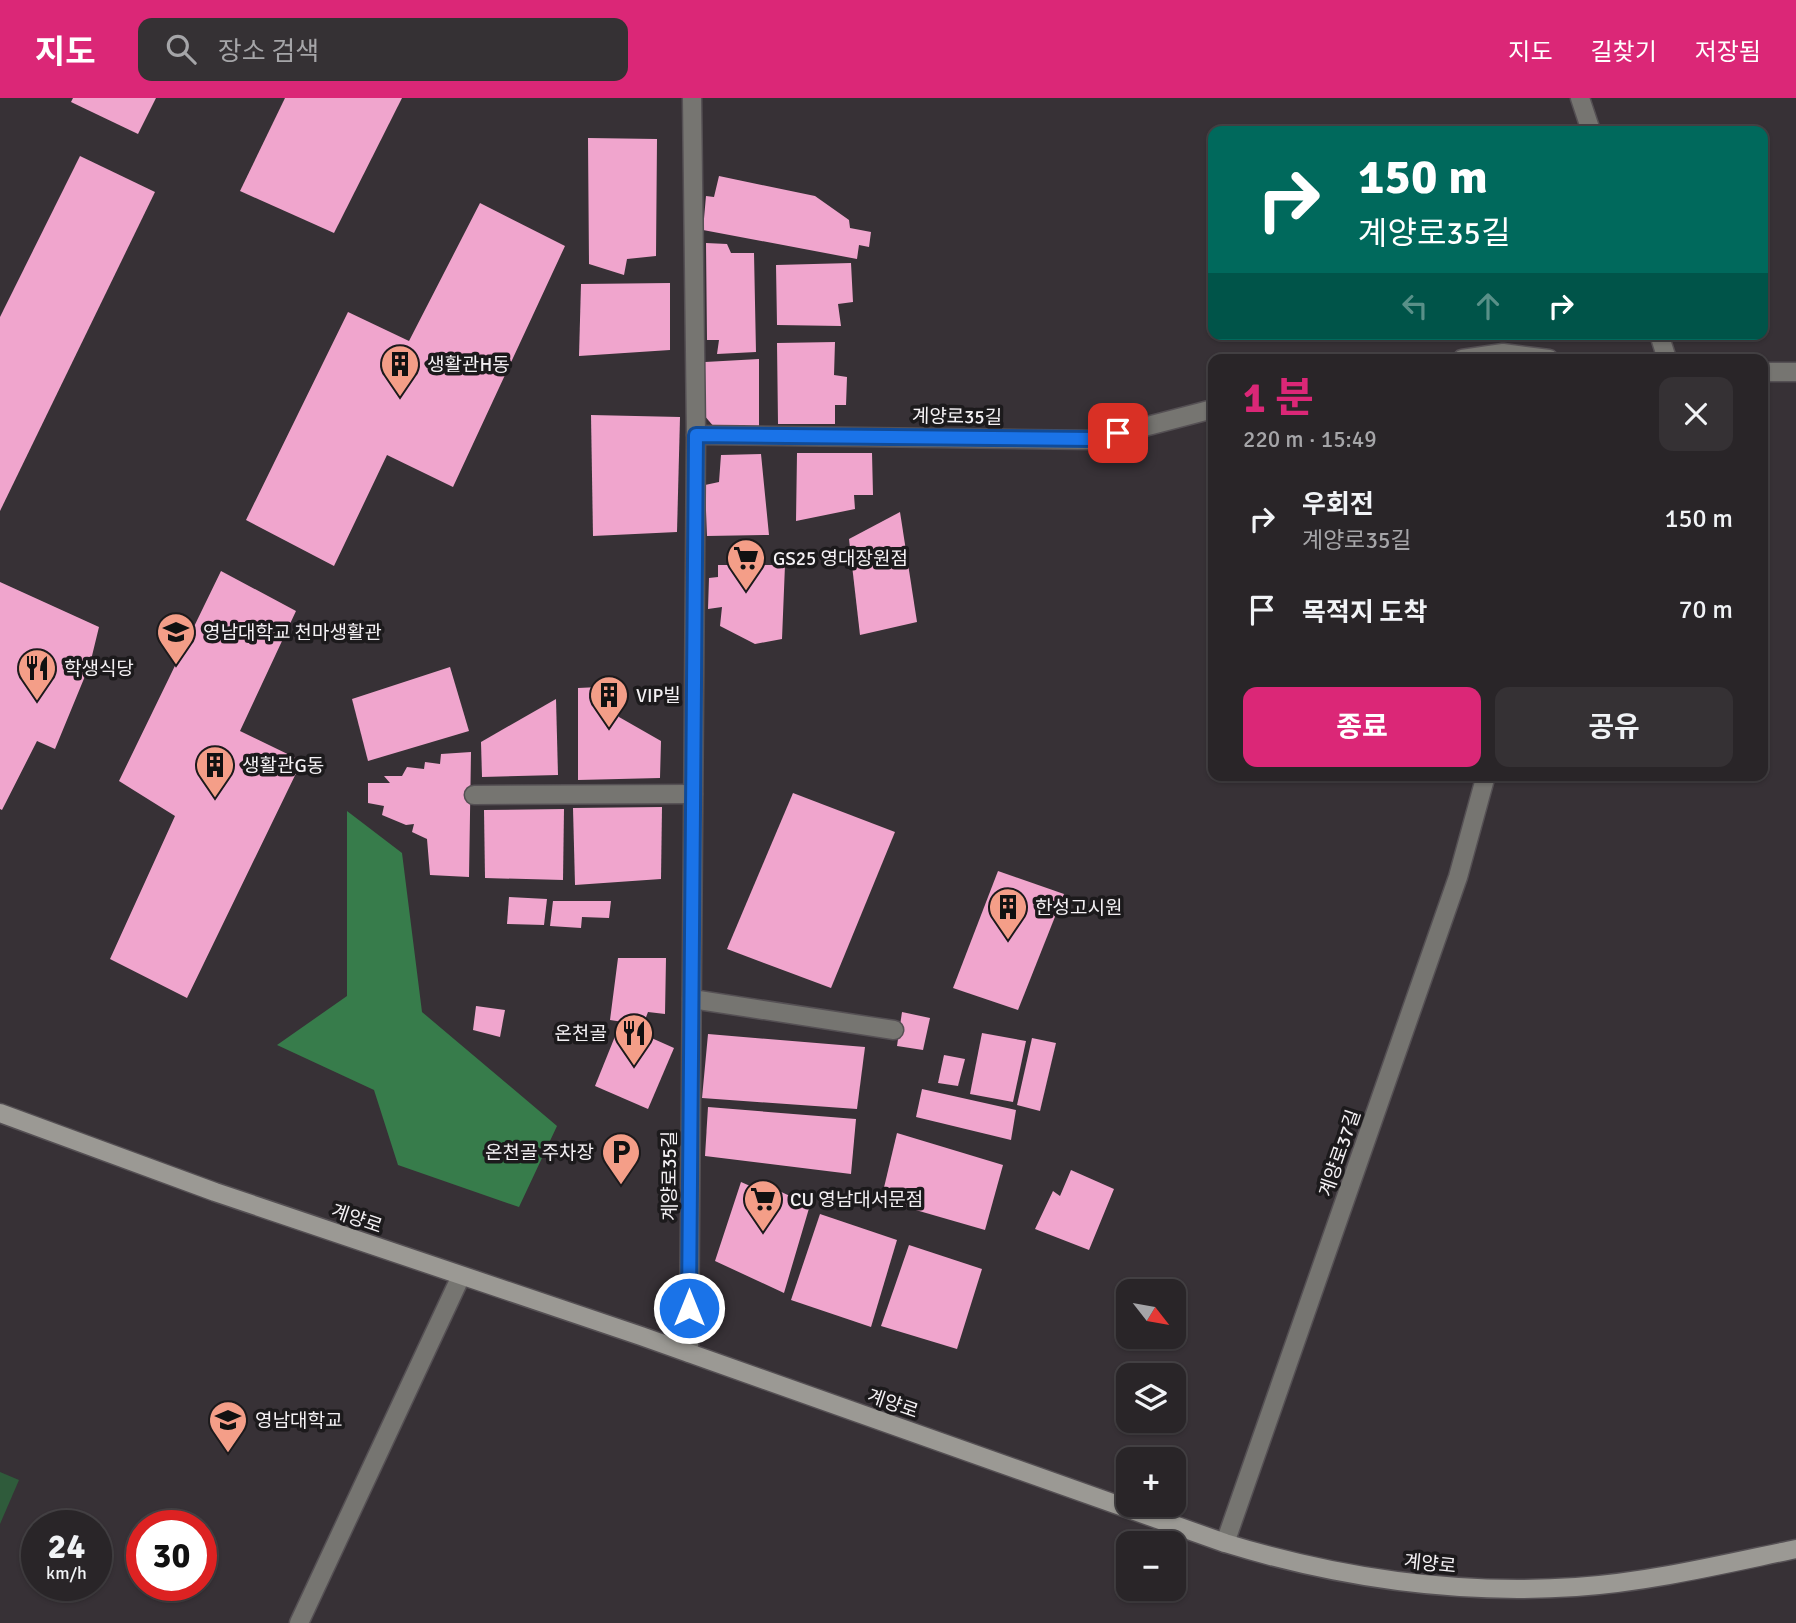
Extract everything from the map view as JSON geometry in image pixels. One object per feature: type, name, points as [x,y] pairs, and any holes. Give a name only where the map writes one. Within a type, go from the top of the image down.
[{"type":"street","name":"계양로35길","points":[[689,1353],[696,435],[692,98]]},
{"type":"street","points":[[1580,98],[1589,126]]},
{"type":"street","points":[[1768,372],[1796,372]]},
{"type":"street","name":"계양로35길","points":[[696,435],[1094,439],[1208,410]]},
{"type":"street","name":"계양로37길","points":[[1225,1542],[1458,877],[1484,781]]},
{"type":"street","points":[[474,795],[693,794]]},
{"type":"street","points":[[692,999],[894,1030]]},
{"type":"street","name":"계양로","points":[[0,1113],[215,1192],[689,1353],[1225,1542],[1284,1560],[1342,1573],[1437,1587],[1503,1589],[1578,1587],[1667,1575],[1796,1549]]},
{"type":"street","points":[[299,1623],[461,1276]]},
{"type":"green space","points":[[347,811],[402,853],[422,1012],[557,1126],[519,1207],[398,1165],[374,1090],[277,1045],[347,996]]},
{"type":"green space","points":[[0,1472],[19,1480],[0,1524]]},
{"type":"building","points":[[73,98],[156,98],[138,134],[71,102]]},
{"type":"building","points":[[285,98],[402,98],[334,233],[240,191]]},
{"type":"building","points":[[588,138],[657,139],[656,256],[627,259],[624,275],[589,264]]},
{"type":"building","points":[[80,156],[155,192],[0,511],[0,317]]},
{"type":"building","points":[[719,176],[815,196],[849,220],[850,228],[871,232],[869,247],[859,245],[857,259],[703,230],[706,196],[714,197]]},
{"type":"building","name":"생활관H동","points":[[480,203],[565,246],[453,487],[387,455],[334,566],[246,520],[348,312],[409,341]]},
{"type":"building","points":[[706,243],[727,244],[731,253],[754,253],[756,352],[717,354],[719,340],[707,340]]},
{"type":"building","points":[[851,263],[853,302],[838,304],[841,326],[777,325],[776,265]]},
{"type":"building","points":[[670,283],[670,350],[579,356],[581,284]]},
{"type":"building","points":[[835,342],[834,375],[847,377],[846,405],[835,405],[835,424],[778,424],[777,343]]},
{"type":"building","points":[[759,359],[759,427],[715,428],[703,414],[705,362]]},
{"type":"building","points":[[591,415],[680,417],[677,532],[593,536]]},
{"type":"building","points":[[797,453],[872,453],[873,495],[854,495],[855,509],[796,521]]},
{"type":"building","points":[[761,454],[769,535],[707,536],[705,485],[719,482],[721,455]]},
{"type":"building","points":[[900,512],[917,622],[860,635],[849,539]]},
{"type":"building","name":"GS25 영대장원점","points":[[718,565],[785,565],[782,639],[755,644],[720,626],[722,607],[708,609],[709,578],[718,577]]},
{"type":"building","name":"생활관G동","points":[[221,571],[296,611],[240,731],[302,761],[187,998],[110,959],[175,816],[119,781]]},
{"type":"building","name":"학생식당","points":[[0,582],[99,627],[90,664],[55,749],[37,741],[2,810],[0,809]]},
{"type":"building","points":[[450,667],[469,731],[368,761],[352,699]]},
{"type":"building","name":"VIP빌","points":[[620,686],[619,717],[661,741],[660,778],[578,780],[578,688]]},
{"type":"building","points":[[556,699],[558,775],[482,777],[481,742]]},
{"type":"building","points":[[471,752],[469,877],[430,875],[427,839],[412,832],[414,824],[406,825],[382,815],[384,806],[368,803],[368,783],[390,783],[384,776],[402,776],[407,767],[424,769],[425,762],[440,764],[441,754]]},
{"type":"building","points":[[793,793],[895,832],[831,988],[727,949]]},
{"type":"building","points":[[662,807],[661,879],[575,885],[573,808]]},
{"type":"building","points":[[564,809],[563,880],[485,878],[484,810]]},
{"type":"building","name":"한성고시원","points":[[998,871],[1064,894],[1018,1010],[953,988]]},
{"type":"building","points":[[509,897],[547,899],[544,925],[507,924]]},
{"type":"building","points":[[553,901],[611,901],[609,918],[582,917],[581,928],[550,926]]},
{"type":"building","points":[[618,958],[666,958],[665,1014],[648,1012],[643,1025],[610,1020]]},
{"type":"building","points":[[476,1006],[505,1010],[500,1037],[473,1030]]},
{"type":"building","points":[[902,1012],[930,1018],[923,1050],[897,1046]]},
{"type":"building","name":"온천골","points":[[620,1024],[674,1048],[648,1109],[595,1086]]},
{"type":"building","points":[[982,1033],[1026,1041],[1013,1102],[970,1094]]},
{"type":"building","points":[[708,1034],[865,1047],[857,1109],[702,1098]]},
{"type":"building","points":[[1032,1038],[1056,1043],[1040,1111],[1017,1105]]},
{"type":"building","points":[[944,1055],[965,1059],[958,1086],[938,1083]]},
{"type":"building","points":[[922,1089],[1016,1110],[1011,1140],[916,1117]]},
{"type":"building","points":[[708,1107],[856,1119],[851,1174],[705,1156]]},
{"type":"building","points":[[897,1133],[1003,1165],[985,1230],[881,1200]]},
{"type":"building","points":[[1071,1170],[1114,1189],[1089,1250],[1035,1229],[1053,1191],[1060,1196]]},
{"type":"building","name":"CU 영남대서문점","points":[[741,1182],[764,1192],[768,1186],[810,1205],[784,1293],[715,1261]]},
{"type":"building","points":[[820,1214],[897,1240],[871,1327],[791,1300]]},
{"type":"building","points":[[909,1245],[982,1269],[957,1349],[881,1326]]},
{"type":"place","name":"생활관H동","points":[[400,398]]},
{"type":"place","name":"GS25 영대장원점","points":[[746,592]]},
{"type":"place","name":"영남대학교 천마생활관","points":[[176,666]]},
{"type":"place","name":"학생식당","points":[[37,702]]},
{"type":"place","name":"VIP빌","points":[[609,729]]},
{"type":"place","name":"생활관G동","points":[[215,799]]},
{"type":"place","name":"한성고시원","points":[[1008,941]]},
{"type":"place","name":"온천골","points":[[634,1067]]},
{"type":"place","name":"온천골 주차장","points":[[621,1186]]},
{"type":"place","name":"CU 영남대서문점","points":[[763,1233]]},
{"type":"place","name":"영남대학교","points":[[228,1454]]},
{"type":"route","points":[[689,1308],[696,435],[1094,439],[1118,433]]}]
